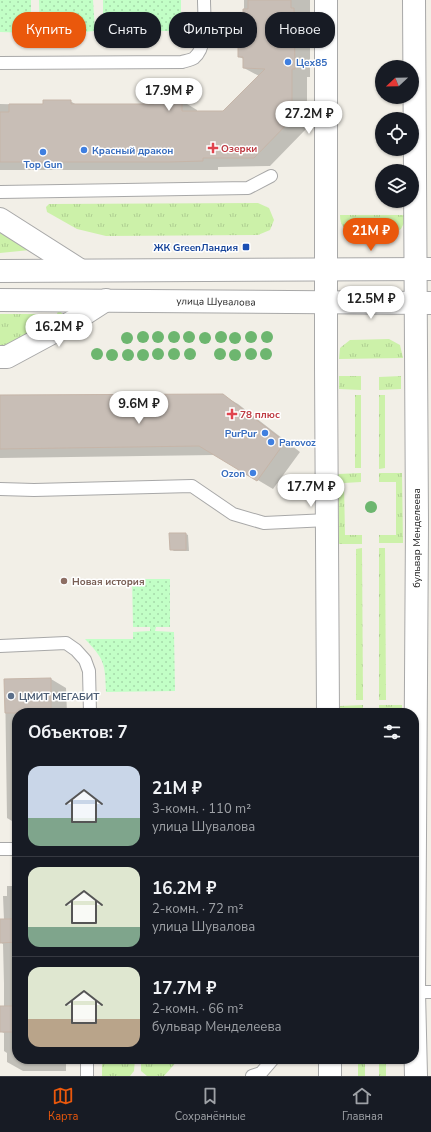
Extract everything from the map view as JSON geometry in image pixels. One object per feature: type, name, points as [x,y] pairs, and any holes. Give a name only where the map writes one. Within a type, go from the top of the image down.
[{"type":"street","points":[[326,0],[328,708]]},
{"type":"street","name":"бульвар Менделеева","points":[[414,0],[423,269],[424,524],[419,758]]},
{"type":"street","points":[[0,219],[80,270]]},
{"type":"street","points":[[0,271],[423,269]]},
{"type":"street","name":"улица Шувалова","points":[[0,300],[423,303]]},
{"type":"street","points":[[0,357],[7,356],[72,322],[106,300]]},
{"type":"street","points":[[330,1064],[330,1076]]},
{"type":"street","name":"бульвар Менделеева","points":[[416,1064],[416,1076]]},
{"type":"lane","points":[[0,63],[182,62],[194,58],[199,51],[204,37],[204,0]]},
{"type":"lane","points":[[0,192],[248,188],[271,176]]},
{"type":"lane","points":[[0,489],[34,490],[192,486],[233,514],[264,523],[328,520]]},
{"type":"lane","points":[[0,646],[66,643],[76,650],[85,660],[89,671],[90,708]]},
{"type":"lane","points":[[0,849],[12,849]]},
{"type":"lane","points":[[419,992],[431,992]]},
{"type":"lane","points":[[87,1064],[87,1076]]},
{"type":"lane","points":[[252,1076],[261,1073],[269,1064]]},
{"type":"green space","points":[[0,0],[31,0],[31,12],[12,12],[12,32],[0,32]]},
{"type":"green space","points":[[39,0],[93,0],[94,31],[86,32],[86,12],[39,12]]},
{"type":"green space","points":[[103,0],[181,0],[181,12],[169,12],[169,31],[161,31],[161,12],[103,12]]},
{"type":"green space","points":[[258,203],[269,208],[274,220],[270,230],[258,235],[106,236],[77,229],[47,212],[46,207],[49,204]]},
{"type":"green space","points":[[340,215],[404,215],[404,223],[401,229],[392,234],[353,234],[343,227]]},
{"type":"green space","points":[[0,231],[30,250],[0,253]]},
{"type":"green space","points":[[58,311],[63,315],[0,348],[0,314],[57,314]]},
{"type":"green space","points":[[389,339],[400,345],[403,358],[339,359],[340,348],[350,340]]},
{"type":"green space","points":[[339,376],[361,376],[361,390],[339,389]]},
{"type":"green space","points":[[401,376],[401,389],[379,390],[379,377]]},
{"type":"green space","points":[[355,395],[361,395],[361,468],[355,468]]},
{"type":"green space","points":[[379,395],[385,395],[385,468],[379,469]]},
{"type":"green space","points":[[361,473],[361,482],[344,483],[345,535],[362,535],[362,544],[339,544],[338,474]]},
{"type":"green space","points":[[379,473],[402,473],[403,543],[379,543],[379,535],[396,535],[396,482],[379,482]]},
{"type":"green space","points":[[362,548],[363,700],[356,700],[356,549]]},
{"type":"green space","points":[[379,548],[385,548],[386,700],[379,700]]},
{"type":"green space","points":[[132,579],[170,579],[170,627],[156,627],[155,631],[174,632],[175,691],[106,692],[103,663],[97,652],[85,639],[133,639],[133,632],[150,631],[150,627],[133,627]]},
{"type":"green space","points":[[363,705],[363,708],[340,708],[340,706]]},
{"type":"green space","points":[[379,705],[402,705],[402,708],[379,708]]},
{"type":"green space","points":[[102,1064],[135,1064],[134,1071],[130,1076],[102,1076]]},
{"type":"green space","points":[[141,1064],[175,1064],[164,1076],[147,1076],[141,1071]]},
{"type":"green space","points":[[358,1064],[365,1064],[365,1076],[358,1076]]},
{"type":"green space","points":[[379,1064],[386,1064],[386,1076],[379,1076]]},
{"type":"building","points":[[248,0],[291,0],[291,8],[294,8],[294,12],[265,12],[265,48],[295,48],[295,69],[292,69],[292,119],[254,158],[203,158],[203,161],[170,162],[0,162],[0,112],[9,112],[9,104],[43,104],[43,100],[71,100],[71,104],[154,104],[154,100],[182,100],[182,111],[223,111],[265,69],[243,68],[243,57],[238,57],[238,48],[257,48],[257,12],[243,12],[243,9],[248,9]]},
{"type":"building","points":[[223,394],[285,442],[257,481],[199,446],[0,449],[0,395]]},
{"type":"building","points":[[169,533],[186,533],[186,550],[170,550]]},
{"type":"building","points":[[51,678],[51,708],[12,708],[12,713],[5,713],[4,679]]},
{"type":"building","points":[[0,919],[12,919],[12,942],[0,943]]},
{"type":"building","points":[[0,1006],[12,1006],[12,1032],[0,1032]]},
{"type":"place","name":"Цех85","points":[[288,62]]},
{"type":"place","name":"Озерки","points":[[213,148]]},
{"type":"place","name":"Красный дракон","points":[[84,150]]},
{"type":"place","name":"Top Gun","points":[[43,152]]},
{"type":"place","name":"ЖК GreenЛандия","points":[[246,247]]},
{"type":"place","name":"78 плюс","points":[[232,414]]},
{"type":"place","name":"PurPur","points":[[265,433]]},
{"type":"place","name":"Parovoz","points":[[271,442]]},
{"type":"place","name":"Ozon","points":[[253,473]]},
{"type":"place","name":"Новая история","points":[[64,581]]},
{"type":"place","name":"ЦМИТ МЕГАБИТ","points":[[11,696]]}]
